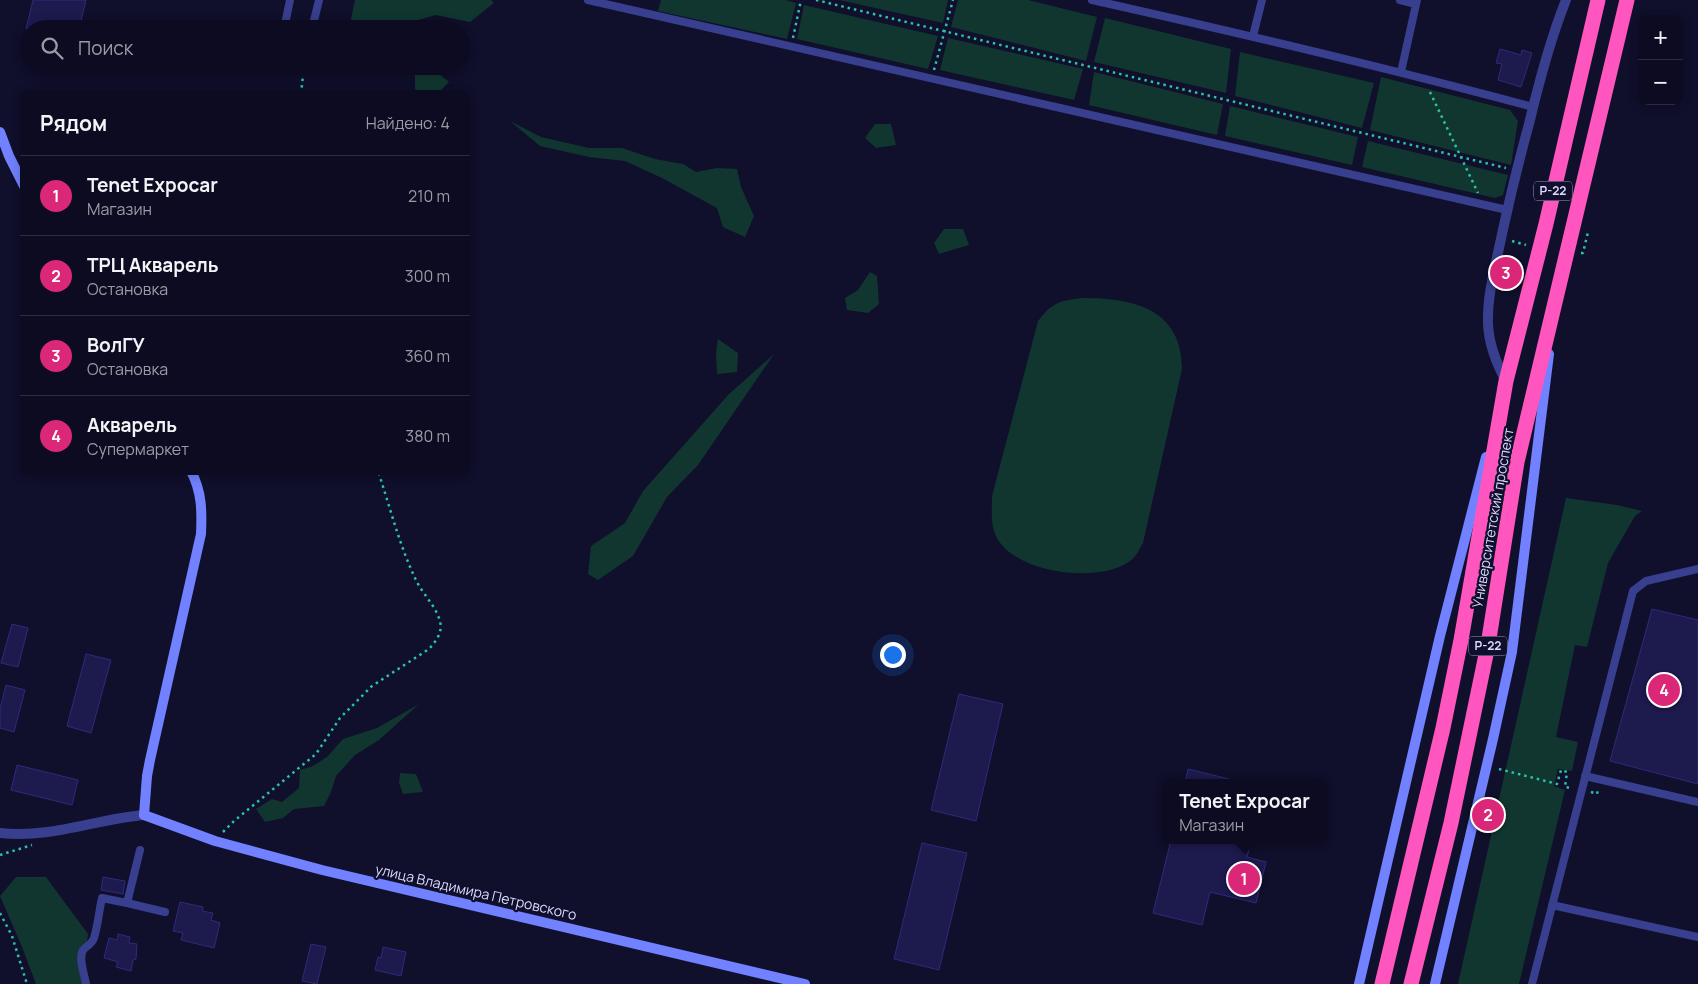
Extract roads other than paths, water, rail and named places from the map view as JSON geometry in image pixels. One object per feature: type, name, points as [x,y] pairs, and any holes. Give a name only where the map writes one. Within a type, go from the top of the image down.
[{"type":"highway","name":"Университетский проспект","points":[[1382,984],[1443,728],[1461,640],[1506,382],[1546,224],[1598,0]]},
{"type":"highway","name":"Университетский проспект","points":[[1411,984],[1460,778],[1488,645],[1517,462],[1627,0]]},
{"type":"street","points":[[1506,382],[1495,361],[1490,343],[1488,302],[1507,210],[1533,107],[1552,34],[1566,0]]},
{"type":"street","points":[[0,132],[20,178]]},
{"type":"street","points":[[1435,984],[1512,652],[1555,305]]},
{"type":"street","name":"Университетский проспект","points":[[1359,984],[1440,636],[1506,382]]},
{"type":"street","points":[[0,833],[43,833],[127,816],[144,815],[150,760],[201,534],[201,503],[199,490],[193,475]]},
{"type":"street","name":"улица Владимира Петровского","points":[[144,815],[215,841],[322,870],[805,984]]},
{"type":"lane","points":[[286,20],[290,0]]},
{"type":"lane","points":[[314,20],[319,0]]},
{"type":"lane","points":[[588,0],[1507,210]]},
{"type":"lane","points":[[1092,0],[1253,36],[1422,77],[1533,107]]},
{"type":"lane","points":[[1253,36],[1262,0]]},
{"type":"lane","points":[[1400,0],[1416,2],[1401,72]]},
{"type":"lane","points":[[1532,984],[1633,590],[1646,581],[1698,569]]},
{"type":"lane","points":[[1585,776],[1698,802]]},
{"type":"lane","points":[[127,903],[140,850]]},
{"type":"lane","points":[[86,984],[81,959],[82,953],[94,940],[102,898],[165,912]]},
{"type":"lane","points":[[1552,905],[1698,937]]},
{"type":"place","name":"ВолГУ","points":[[1506,273]]},
{"type":"place","name":"Акварель","points":[[1664,690]]},
{"type":"place","name":"ТРЦ Акварель","points":[[1488,815]]},
{"type":"place","name":"Tenet Expocar","points":[[1244,879]]}]
